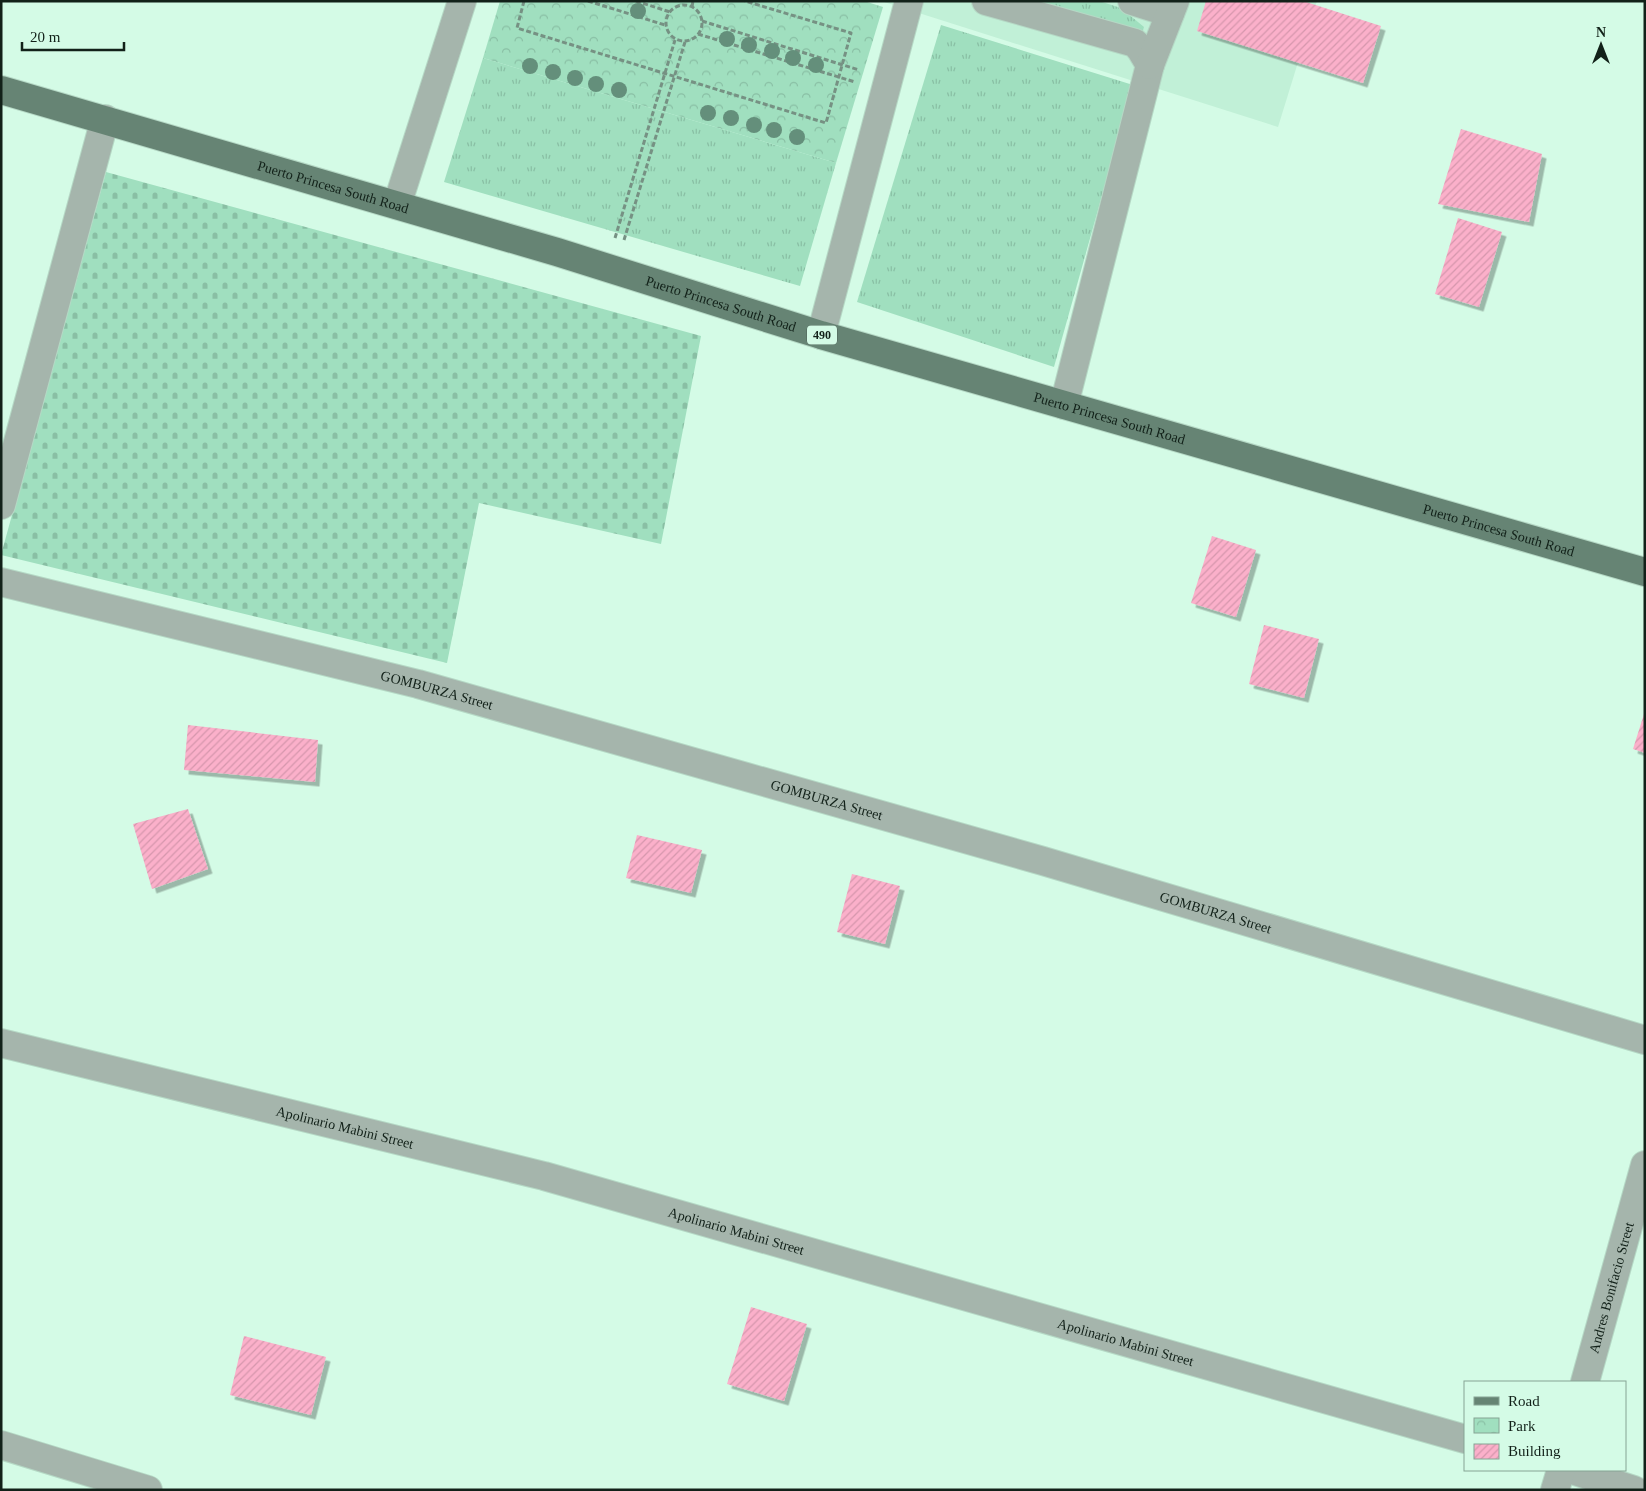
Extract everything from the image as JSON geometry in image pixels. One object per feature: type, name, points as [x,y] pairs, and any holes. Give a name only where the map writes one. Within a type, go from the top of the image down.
[{"type":"main road","name":"Puerto Princesa South Road","points":[[1,90],[610,268],[821,334],[1645,572]]},
{"type":"street","points":[[397,205],[462,1]]},
{"type":"street","points":[[821,334],[909,1]]},
{"type":"street","points":[[986,1],[1135,43],[1150,65]]},
{"type":"street","points":[[1064,405],[1150,65],[1173,7],[1132,1]]},
{"type":"street","points":[[1,505],[105,119]]},
{"type":"street","name":"GOMBURZA Street","points":[[1,582],[428,687],[1043,860],[1645,1040]]},
{"type":"street","name":"Apolinario Mabini Street","points":[[1,1042],[544,1176],[1464,1439]]},
{"type":"street","name":"Andres Bonifacio Street","points":[[1585,1381],[1645,1165]]},
{"type":"street","points":[[1,1445],[148,1490]]},
{"type":"street","points":[[1555,1490],[1561,1471]]},
{"type":"street","points":[[1575,1471],[1634,1490]]},
{"type":"path","points":[[524,1],[517,28],[826,123],[851,33],[745,1]]},
{"type":"path","points":[[588,1],[665,25]]},
{"type":"path","points":[[636,1],[670,12]]},
{"type":"path","points":[[692,6],[693,1]]},
{"type":"path","points":[[682,5],[692,6],[699,13],[702,21],[700,32],[694,39],[685,42],[675,40],[668,34],[665,25],[670,12],[673,8],[682,5]]},
{"type":"path","points":[[702,21],[842,64],[887,85]]},
{"type":"path","points":[[698,34],[839,78],[887,85]]},
{"type":"path","points":[[610,268],[675,40]]},
{"type":"path","points":[[610,268],[685,42]]},
{"type":"shaded area","points":[[881,1],[1317,1],[1278,127]]},
{"type":"green space","points":[[500,1],[864,1],[883,7],[836,163],[483,58]]},
{"type":"green space","points":[[1023,1],[1099,1],[1121,8],[1144,27],[1141,37]]},
{"type":"green space","points":[[941,25],[1133,85],[1054,367],[857,302]]},
{"type":"green space","points":[[483,58],[836,163],[800,286],[444,182]]},
{"type":"green space","points":[[106,172],[701,336],[661,544],[479,503],[447,663],[1,555]]},
{"type":"building","points":[[1206,1],[1303,1],[1381,26],[1363,83],[1197,31]]},
{"type":"building","points":[[1461,129],[1542,154],[1529,222],[1438,204]]},
{"type":"building","points":[[1458,218],[1502,232],[1479,307],[1435,294]]},
{"type":"building","points":[[1212,536],[1256,550],[1236,617],[1191,603]]},
{"type":"building","points":[[1264,625],[1319,639],[1304,698],[1249,684]]},
{"type":"building","points":[[1645,714],[1645,753],[1633,749]]},
{"type":"building","points":[[188,725],[318,740],[315,782],[184,770]]},
{"type":"building","points":[[188,809],[208,869],[152,889],[133,824]]},
{"type":"building","points":[[637,835],[702,850],[691,893],[626,878]]},
{"type":"building","points":[[852,874],[900,886],[885,944],[837,932]]},
{"type":"building","points":[[751,1307],[807,1324],[784,1401],[727,1384]]},
{"type":"building","points":[[244,1336],[326,1357],[311,1415],[230,1395]]}]
